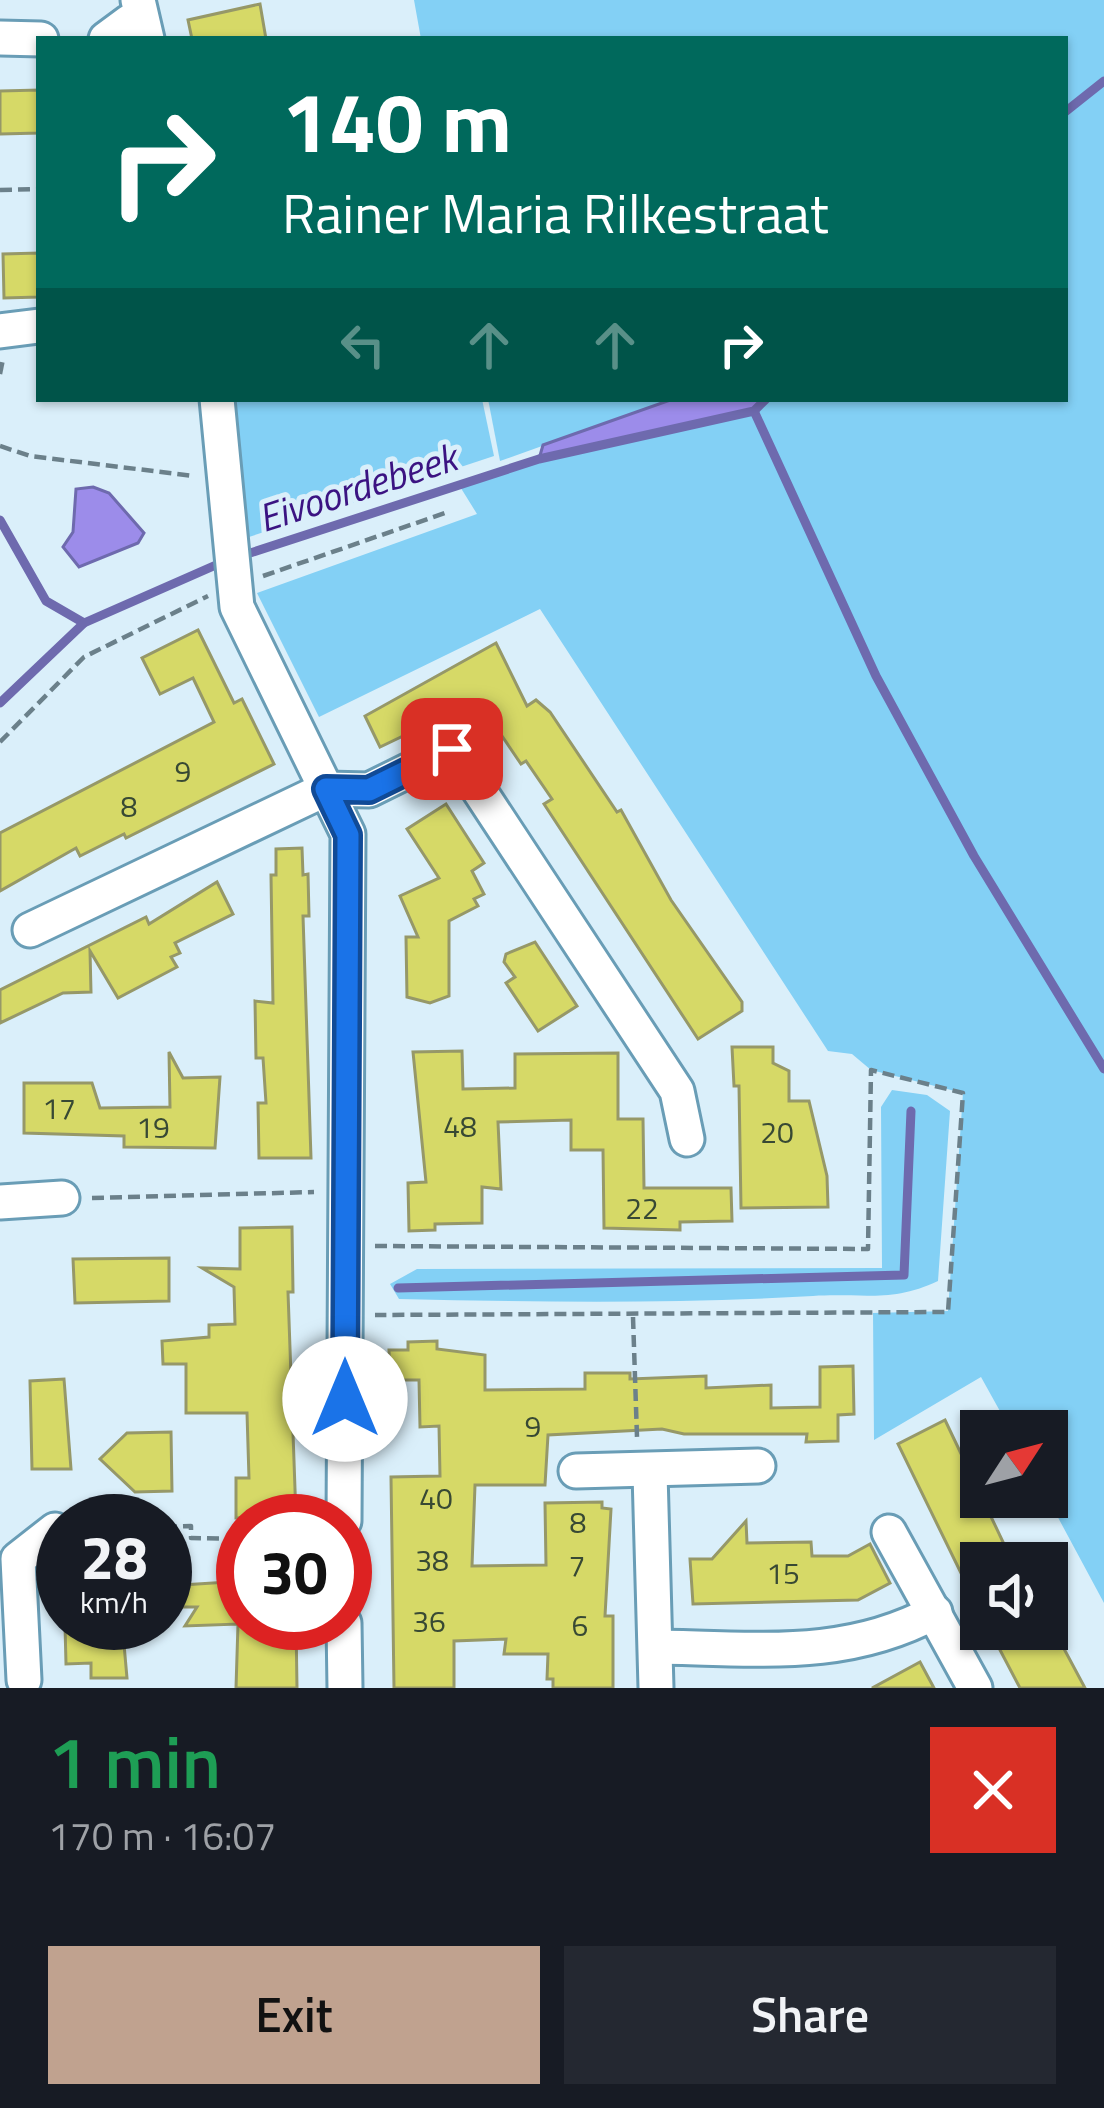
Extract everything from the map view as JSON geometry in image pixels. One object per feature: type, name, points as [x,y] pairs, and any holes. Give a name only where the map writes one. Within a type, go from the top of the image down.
[{"type":"street","points":[[0,38],[36,39]]},
{"type":"street","points":[[0,331],[36,326]]},
{"type":"street","points":[[217,402],[237,607],[348,835],[344,1494]]},
{"type":"street","points":[[30,930],[326,789],[369,790],[452,749],[677,1091],[688,1139]]},
{"type":"street","points":[[0,1202],[62,1198]]},
{"type":"street","points":[[576,1471],[758,1466]]},
{"type":"street","points":[[644,1472],[656,1688]]},
{"type":"street","points":[[889,1532],[975,1688]]},
{"type":"street","points":[[24,1680],[9,1560],[36,1542]]},
{"type":"street","points":[[656,1647],[840,1648],[897,1633],[934,1612]]},
{"type":"street","points":[[344,1650],[345,1688]]},
{"type":"path","points":[[0,190],[36,189]]},
{"type":"path","points":[[0,446],[30,456],[228,480]]},
{"type":"path","points":[[345,1317],[948,1312],[963,1093],[871,1070],[868,1249],[398,1249],[346,1243]]},
{"type":"path","points":[[62,1198],[346,1190]]},
{"type":"path","points":[[633,1317],[644,1472]]},
{"type":"shaded area","points":[[414,0],[1104,0],[1104,1603],[1058,1518],[1068,1518],[1068,1410],[999,1410],[981,1377],[874,1440],[873,1313],[948,1311],[963,1093],[871,1070],[852,1054],[828,1051],[540,609],[319,717],[257,593],[477,514],[459,485],[539,459],[754,411],[763,402],[1068,402],[1068,36],[420,36]]},
{"type":"shaded area","points":[[230,402],[483,402],[494,456],[249,537]]},
{"type":"shaded area","points":[[489,402],[665,402],[500,461]]},
{"type":"shaded area","points":[[665,402],[763,402],[754,411],[539,459],[543,445]]},
{"type":"shaded area","points":[[93,487],[109,493],[144,533],[138,543],[79,567],[63,547],[73,532],[76,489]]},
{"type":"shaded area","points":[[892,1090],[927,1095],[950,1111],[938,1281],[921,1288],[877,1296],[554,1301],[399,1299],[390,1284],[417,1269],[882,1268],[881,1107]]},
{"type":"building","points":[[260,4],[265,36],[191,36],[188,20]]},
{"type":"building","points":[[36,90],[36,133],[0,134],[0,91]]},
{"type":"building","points":[[36,253],[36,297],[4,298],[3,254]]},
{"type":"building","points":[[198,630],[234,703],[242,699],[274,764],[126,838],[124,834],[80,856],[76,848],[0,891],[0,833],[214,722],[193,678],[160,694],[142,658]]},
{"type":"building","points":[[496,643],[527,706],[536,700],[550,712],[617,812],[621,810],[671,900],[742,1002],[742,1011],[698,1039],[544,804],[552,799],[526,761],[521,764],[502,736],[498,740],[472,703],[380,747],[365,716]]},
{"type":"building","points":[[446,804],[484,863],[472,871],[484,894],[474,899],[478,906],[449,921],[449,996],[430,1003],[407,997],[406,937],[418,937],[400,896],[439,878],[407,829]]},
{"type":"building","points":[[302,848],[303,875],[308,874],[309,916],[303,916],[311,1158],[259,1158],[258,1103],[266,1103],[263,1058],[256,1058],[255,1001],[273,1003],[271,875],[276,875],[276,849]]},
{"type":"building","points":[[217,882],[233,914],[175,943],[180,953],[171,957],[177,967],[118,998],[90,951],[91,992],[63,993],[0,1023],[0,990],[146,917],[149,924]]},
{"type":"building","points":[[535,942],[577,1006],[538,1031],[506,983],[515,977],[504,962],[506,954]]},
{"type":"building","points":[[732,1047],[773,1047],[773,1063],[789,1071],[789,1101],[809,1101],[827,1176],[828,1207],[741,1208],[739,1086],[734,1086]]},
{"type":"building","points":[[462,1051],[463,1089],[515,1088],[515,1054],[618,1053],[618,1119],[643,1119],[644,1188],[731,1188],[732,1221],[680,1222],[680,1230],[604,1228],[603,1150],[571,1150],[571,1120],[498,1122],[501,1189],[482,1187],[482,1223],[435,1224],[435,1230],[409,1231],[408,1183],[426,1182],[413,1052]]},
{"type":"building","points":[[169,1052],[183,1078],[220,1077],[215,1148],[124,1147],[124,1136],[24,1133],[24,1083],[92,1083],[100,1108],[170,1107]]},
{"type":"building","points":[[292,1227],[293,1292],[288,1292],[295,1494],[236,1494],[236,1478],[249,1478],[247,1413],[186,1413],[186,1364],[163,1364],[162,1341],[209,1337],[209,1325],[235,1324],[234,1287],[202,1268],[240,1269],[240,1228]]},
{"type":"building","points":[[169,1258],[169,1301],[75,1303],[73,1259]]},
{"type":"building","points":[[437,1341],[437,1349],[485,1355],[485,1390],[585,1389],[585,1373],[630,1373],[630,1379],[706,1376],[706,1388],[771,1385],[771,1408],[820,1407],[820,1367],[853,1366],[854,1414],[838,1415],[838,1441],[806,1442],[807,1434],[684,1434],[662,1429],[548,1435],[545,1485],[475,1485],[472,1566],[546,1565],[545,1503],[602,1502],[602,1508],[611,1509],[605,1616],[613,1616],[613,1688],[553,1688],[553,1679],[547,1679],[548,1654],[504,1654],[506,1639],[454,1641],[454,1688],[394,1688],[391,1477],[440,1476],[439,1426],[420,1427],[419,1380],[390,1380],[389,1350],[408,1350],[408,1342]]},
{"type":"building","points":[[64,1379],[71,1469],[32,1469],[30,1381]]},
{"type":"building","points":[[945,1420],[960,1452],[960,1518],[992,1518],[1003,1542],[960,1542],[960,1571],[898,1444]]},
{"type":"building","points":[[171,1432],[172,1491],[135,1492],[100,1459],[127,1433]]},
{"type":"building","points":[[746,1521],[747,1543],[811,1542],[812,1556],[848,1556],[870,1544],[890,1583],[858,1600],[693,1604],[690,1559],[712,1559]]},
{"type":"building","points":[[216,1583],[216,1625],[192,1626],[197,1607],[192,1607],[192,1584]]},
{"type":"building","points":[[66,1650],[125,1650],[127,1678],[91,1678],[91,1663],[66,1664]]},
{"type":"building","points":[[237,1650],[296,1650],[297,1688],[236,1688]]},
{"type":"building","points":[[1000,1650],[1065,1650],[1085,1688],[1020,1688]]},
{"type":"building","points":[[920,1662],[934,1688],[872,1688]]},
{"type":"waterway","name":"Eivoordebeek","points":[[1068,110],[1104,81]]},
{"type":"waterway","name":"Eivoordebeek","points":[[241,556],[539,459],[754,411],[763,402]]},
{"type":"waterway","points":[[754,411],[876,676],[974,856],[1104,1069]]},
{"type":"waterway","points":[[0,520],[46,601],[84,623]]},
{"type":"waterway","name":"Eivoordebeek","points":[[0,703],[84,623],[225,561]]},
{"type":"waterway","points":[[398,1288],[904,1275],[911,1111]]},
{"type":"route","points":[[345,1399],[348,835],[326,789],[369,790],[452,749]]}]
